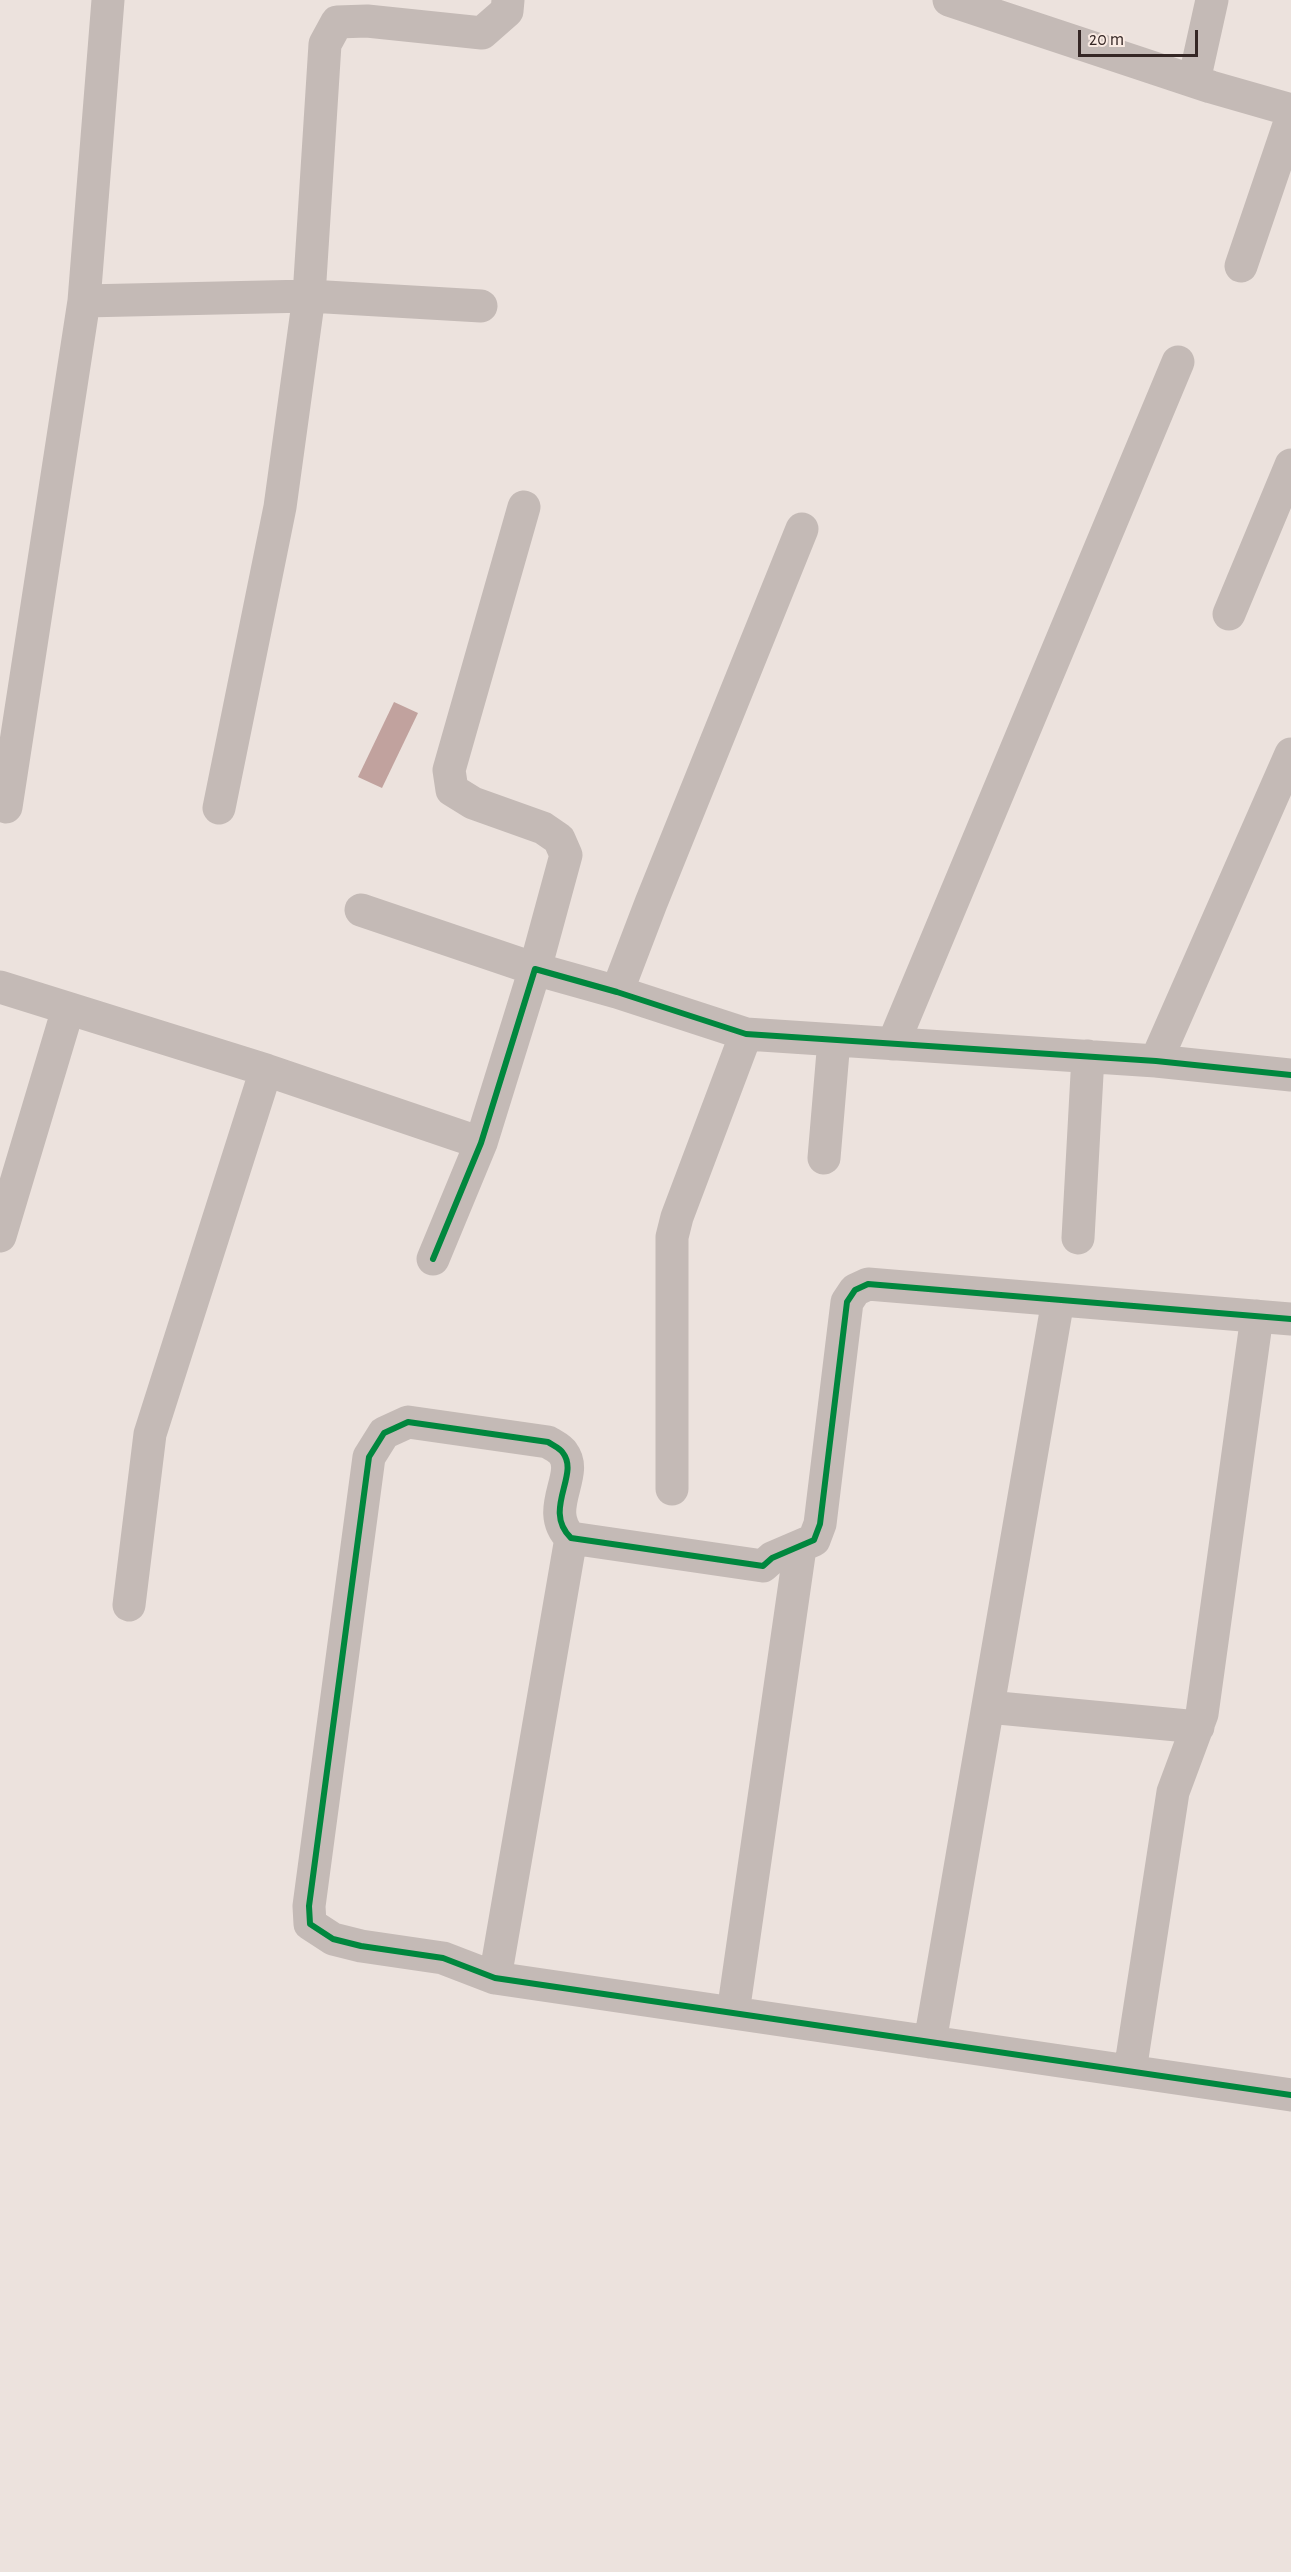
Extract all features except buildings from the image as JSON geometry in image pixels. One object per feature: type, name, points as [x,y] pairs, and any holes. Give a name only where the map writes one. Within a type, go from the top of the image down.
[{"type":"street","points":[[6,807],[84,301],[108,0]]},
{"type":"street","points":[[219,808],[280,507],[309,296],[325,44],[337,22],[367,21],[482,33],[507,11],[508,0]]},
{"type":"street","points":[[949,0],[1194,81],[1291,110]]},
{"type":"street","points":[[1194,81],[1212,0]]},
{"type":"street","points":[[1241,266],[1291,119]]},
{"type":"street","points":[[84,301],[309,296],[480,306]]},
{"type":"street","points":[[893,1044],[1178,362]]},
{"type":"street","points":[[1229,614],[1291,465]]},
{"type":"street","points":[[433,1259],[481,1143],[535,969],[566,855],[559,839],[543,828],[473,803],[452,790],[449,770],[524,507]]},
{"type":"street","points":[[617,992],[802,529]]},
{"type":"street","points":[[1155,1061],[1291,754]]},
{"type":"street","points":[[361,910],[535,969],[617,992],[746,1034],[1155,1061],[1291,1075]]},
{"type":"street","points":[[0,987],[266,1070],[481,1143]]},
{"type":"street","points":[[0,1236],[69,1009]]},
{"type":"street","points":[[672,1489],[672,1237],[677,1217],[746,1034]]},
{"type":"street","points":[[824,1158],[834,1040]]},
{"type":"street","points":[[1078,1238],[1088,1056]]},
{"type":"street","points":[[129,1605],[150,1434],[266,1070]]},
{"type":"street","points":[[1291,1319],[868,1284],[855,1290],[847,1302],[820,1524],[814,1540],[800,1548],[772,1558],[763,1566],[571,1538],[562,1530],[559,1518],[568,1463],[563,1452],[548,1442],[408,1422],[384,1433],[369,1457],[309,1906],[310,1924],[333,1939],[361,1946],[443,1958],[495,1978],[1291,2095]]},
{"type":"street","points":[[930,2042],[1058,1300]]},
{"type":"street","points":[[1130,2071],[1173,1792],[1202,1714],[1257,1316]]},
{"type":"street","points":[[495,1978],[571,1538]]},
{"type":"street","points":[[733,2013],[800,1548]]},
{"type":"street","points":[[988,1707],[1198,1727]]},
{"type":"cycle path","points":[[433,1259],[481,1143],[535,969],[617,992],[746,1034],[1156,1061],[1291,1075]]},
{"type":"cycle path","points":[[1291,1319],[868,1284],[855,1290],[847,1302],[820,1524],[814,1540],[772,1558],[763,1566],[571,1538],[563,1527],[560,1516],[567,1462],[562,1451],[548,1442],[408,1422],[384,1433],[369,1457],[309,1906],[310,1924],[333,1939],[361,1946],[443,1958],[495,1978],[1291,2095]]}]
